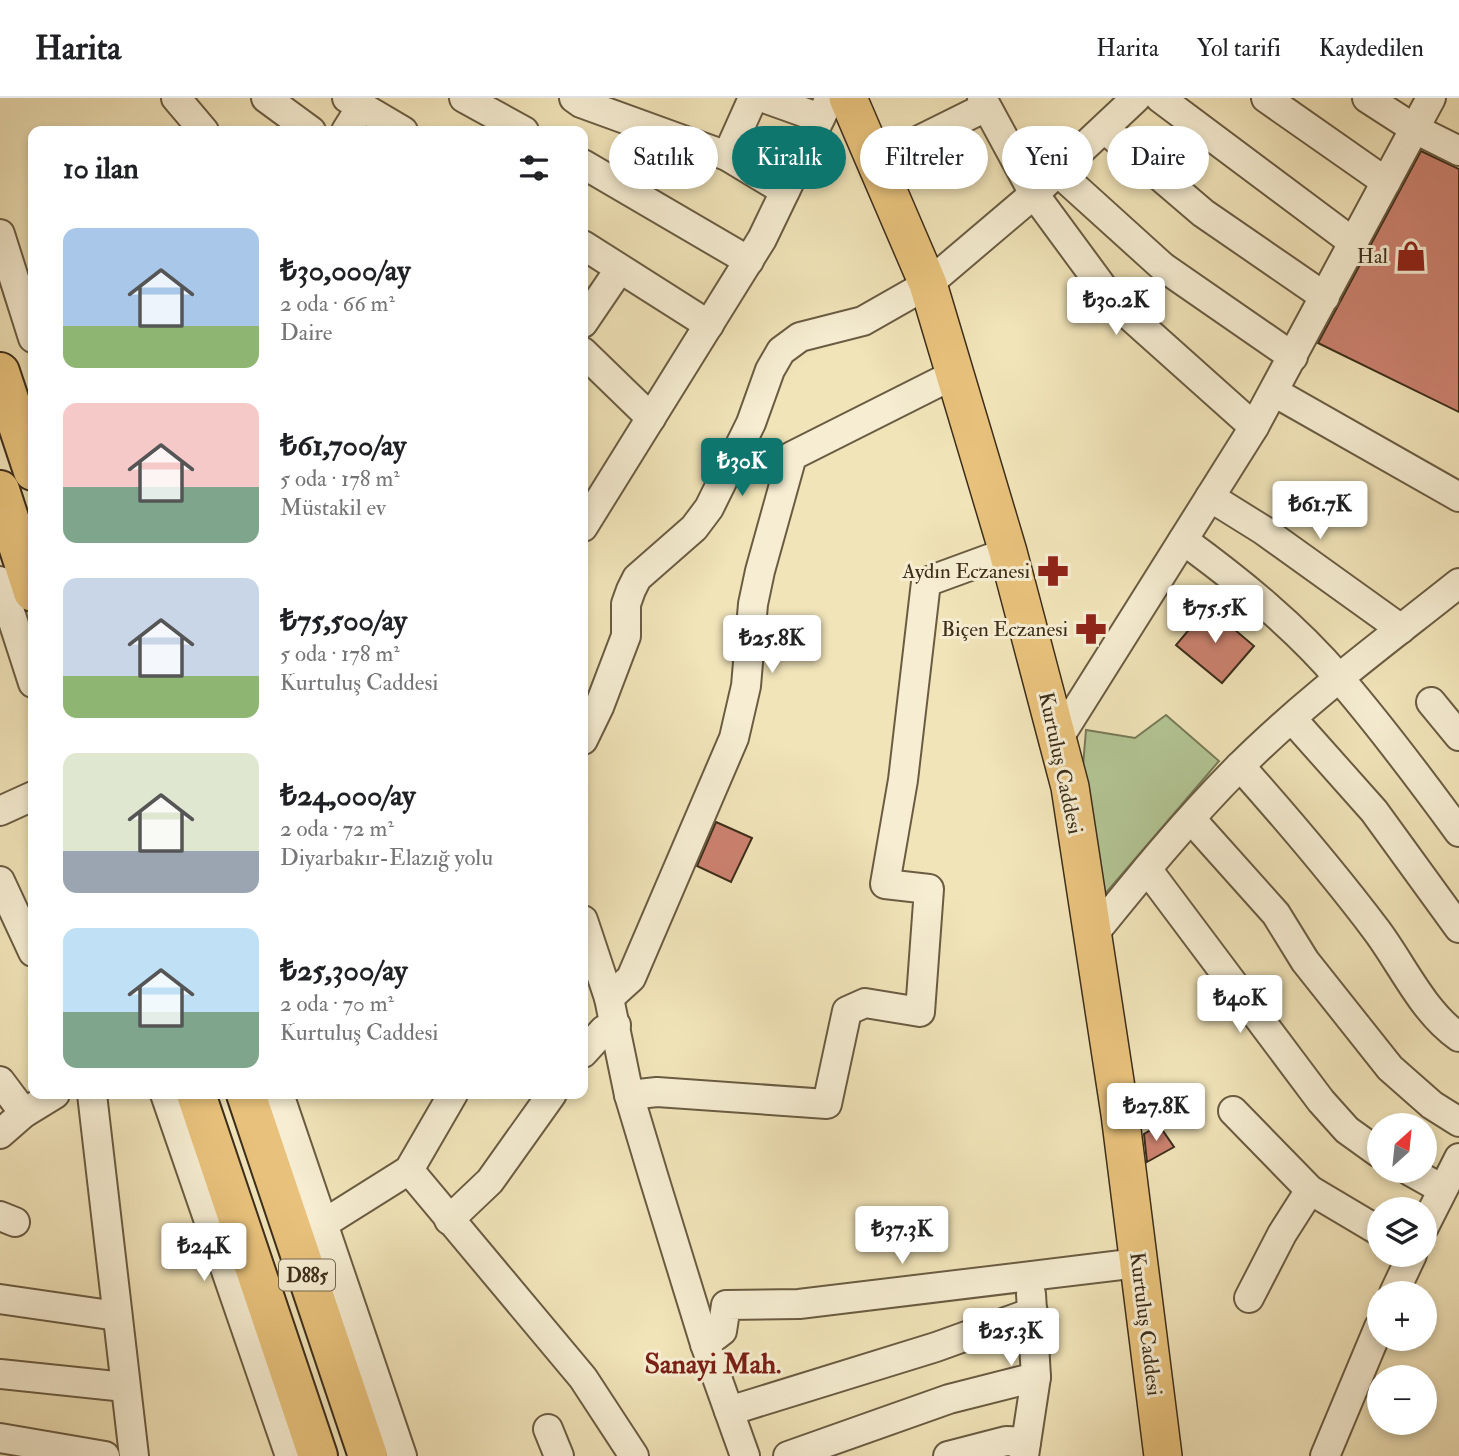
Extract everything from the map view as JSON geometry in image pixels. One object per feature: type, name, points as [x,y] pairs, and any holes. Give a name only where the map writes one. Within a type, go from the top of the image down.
[{"type":"highway","points":[[0,372],[28,456]]},
{"type":"highway","points":[[0,490],[28,577]]},
{"type":"highway","name":"D885","points":[[198,1099],[318,1456]]},
{"type":"highway","name":"D885","points":[[248,1099],[368,1456]]},
{"type":"main road","name":"Kurtuluş Caddesi","points":[[832,105],[860,141]]},
{"type":"main road","name":"Kurtuluş Caddesi","points":[[888,189],[928,284],[1008,552],[1070,787],[1120,1114],[1166,1455]]},
{"type":"street","points":[[266,98],[304,126]]},
{"type":"street","points":[[464,98],[515,126]]},
{"type":"street","points":[[574,98],[581,103],[727,156],[785,191]]},
{"type":"street","points":[[727,156],[753,98]]},
{"type":"street","points":[[588,512],[651,418],[748,261],[832,105],[764,98]]},
{"type":"street","points":[[1093,141],[1136,98]]},
{"type":"street","points":[[1160,98],[1354,243]]},
{"type":"street","points":[[1266,98],[1387,182]]},
{"type":"street","points":[[1367,98],[1415,129],[1459,151]]},
{"type":"street","points":[[1058,739],[1254,428],[1431,98]]},
{"type":"street","points":[[184,101],[201,126]]},
{"type":"street","points":[[347,126],[354,102],[394,126]]},
{"type":"street","points":[[941,126],[984,102],[1034,194],[1111,300],[1254,428]]},
{"type":"street","points":[[1105,130],[1203,213],[1325,297]]},
{"type":"street","points":[[588,167],[748,261]]},
{"type":"street","points":[[588,730],[625,636],[625,604],[637,578],[694,528],[709,508],[751,423],[770,370],[781,351],[800,337],[863,321],[928,284],[1039,189]]},
{"type":"street","points":[[1077,189],[1163,267],[1293,357]]},
{"type":"street","points":[[0,234],[28,322]]},
{"type":"street","points":[[588,248],[709,325]]},
{"type":"street","points":[[588,316],[619,270]]},
{"type":"street","points":[[588,357],[651,418]]},
{"type":"street","points":[[588,1048],[604,1030],[631,978],[734,738],[746,686],[758,582],[792,456],[955,374]]},
{"type":"street","points":[[1274,392],[1459,497]]},
{"type":"street","points":[[1210,497],[1263,530],[1401,629]]},
{"type":"street","points":[[1183,540],[1276,615],[1340,679],[1459,832]]},
{"type":"street","points":[[629,1095],[657,1093],[827,1104],[844,1017],[852,1006],[865,1003],[920,1012],[929,889],[885,884],[903,780],[926,582],[1008,552]]},
{"type":"street","points":[[0,582],[28,668]]},
{"type":"street","points":[[1092,936],[1147,869],[1240,766],[1340,679],[1459,583]]},
{"type":"street","points":[[1431,702],[1459,736]]},
{"type":"street","points":[[1293,720],[1374,811],[1459,928]]},
{"type":"street","points":[[1240,766],[1314,849],[1378,933],[1430,1009],[1459,1037]]},
{"type":"street","points":[[0,811],[28,798]]},
{"type":"street","points":[[1191,819],[1276,914],[1304,961],[1390,1068],[1413,1090],[1459,1122]]},
{"type":"street","points":[[1147,869],[1321,1101],[1347,1130],[1367,1144]]},
{"type":"street","points":[[0,881],[28,941]]},
{"type":"street","points":[[588,935],[613,1012],[629,1095],[705,1343],[745,1456]]},
{"type":"street","points":[[0,1081],[24,1113]]},
{"type":"street","points":[[0,1134],[24,1113],[47,1099]]},
{"type":"street","points":[[93,1099],[134,1456]]},
{"type":"street","points":[[167,1099],[290,1456]]},
{"type":"street","points":[[281,1099],[402,1456]]},
{"type":"street","points":[[323,1224],[409,1170],[450,1099]]},
{"type":"street","points":[[449,1220],[490,1181],[548,1099]]},
{"type":"street","points":[[1233,1111],[1310,1190],[1367,1224]]},
{"type":"street","points":[[1437,1200],[1459,1158]]},
{"type":"street","points":[[409,1170],[583,1378],[634,1456]]},
{"type":"street","points":[[1431,1183],[1442,1189]]},
{"type":"street","points":[[1249,1298],[1282,1234],[1310,1190]]},
{"type":"street","points":[[705,1343],[722,1331],[726,1305],[799,1304],[1138,1263]]},
{"type":"street","points":[[948,1456],[1006,1441],[1025,1449],[1036,1377],[1033,1312],[1028,1278]]},
{"type":"street","points":[[0,1299],[117,1316]]},
{"type":"street","points":[[729,1410],[936,1347],[1033,1312]]},
{"type":"street","points":[[1325,1456],[1369,1351]]},
{"type":"street","points":[[0,1374],[125,1387]]},
{"type":"street","points":[[788,1456],[949,1399],[1036,1377]]},
{"type":"street","points":[[548,1429],[559,1456]]},
{"type":"street","points":[[0,1438],[105,1456]]},
{"type":"green space","points":[[1166,715],[1219,761],[1105,894],[1083,766],[1086,730],[1135,738]]},
{"type":"building","name":"Hal","points":[[1421,151],[1459,169],[1459,412],[1318,343]]},
{"type":"building","points":[[1208,607],[1254,646],[1222,683],[1176,645]]},
{"type":"building","points":[[716,822],[752,838],[731,882],[697,866]]},
{"type":"building","points":[[1159,1125],[1174,1147],[1147,1162],[1144,1134]]},
{"type":"place","name":"Hal","points":[[1411,256]]},
{"type":"place","name":"Aydın Eczanesi","points":[[1053,571]]},
{"type":"place","name":"Biçen Eczanesi","points":[[1091,629]]},
{"type":"district","name":"Sanayi Mah.","points":[[713,1363]]}]
